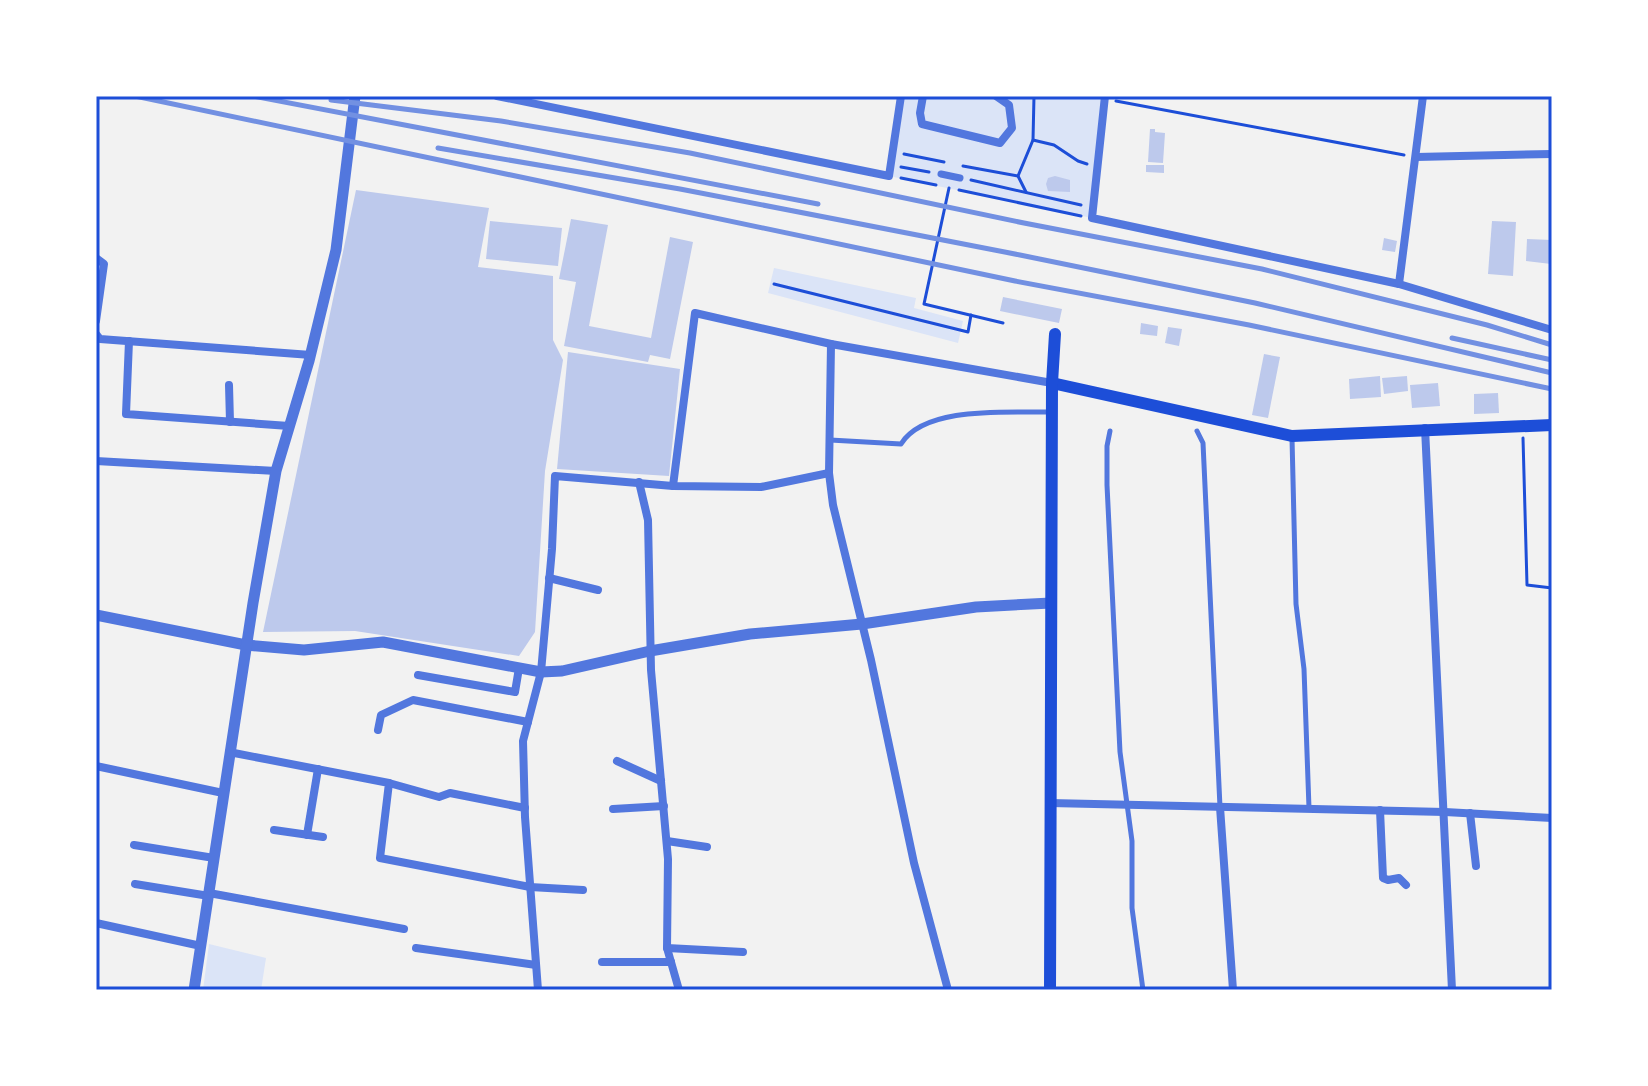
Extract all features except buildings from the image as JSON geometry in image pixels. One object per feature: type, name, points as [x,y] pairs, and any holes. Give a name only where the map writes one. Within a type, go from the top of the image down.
[{"type":"main road","points":[[1050,990],[1052,383],[1055,334]]},
{"type":"main road","points":[[1052,383],[1292,436],[1552,425]]},
{"type":"street","points":[[194,990],[229,752],[276,471],[311,355],[336,250],[355,96]]},
{"type":"street","points":[[497,96],[889,176],[901,96]]},
{"type":"street","points":[[923,96],[922,124],[1000,143],[1012,128],[1009,105],[996,96]]},
{"type":"street","points":[[1399,284],[1423,96]]},
{"type":"street","points":[[1105,98],[1092,218],[1399,284],[1552,330]]},
{"type":"street","points":[[1416,157],[1552,154]]},
{"type":"street","points":[[941,174],[956,177]]},
{"type":"street","points":[[96,258],[104,264],[96,321]]},
{"type":"street","points":[[673,486],[695,313],[831,344],[1052,383]]},
{"type":"street","points":[[96,334],[100,339],[311,355]]},
{"type":"street","points":[[129,341],[126,414],[289,426]]},
{"type":"street","points":[[831,344],[829,473],[833,505],[914,863],[948,990]]},
{"type":"street","points":[[229,385],[230,422]]},
{"type":"street","points":[[1425,428],[1452,990]]},
{"type":"street","points":[[96,461],[276,471]]},
{"type":"street","points":[[538,990],[523,741],[541,672],[555,476],[673,486],[761,487],[829,473]]},
{"type":"street","points":[[639,482],[648,520],[650,651],[667,841],[667,948],[679,990]]},
{"type":"street","points":[[549,578],[598,590]]},
{"type":"street","points":[[96,615],[246,645],[304,650],[383,642],[541,672],[562,671],[650,651],[750,634],[862,624],[976,607],[1051,603]]},
{"type":"street","points":[[418,675],[515,692],[519,668]]},
{"type":"street","points":[[378,730],[381,715],[413,700],[528,722]]},
{"type":"street","points":[[229,752],[389,783],[439,797],[450,793],[525,808]]},
{"type":"street","points":[[617,761],[661,781]]},
{"type":"street","points":[[96,766],[223,793]]},
{"type":"street","points":[[307,835],[318,769]]},
{"type":"street","points":[[389,783],[380,858],[530,887],[583,890]]},
{"type":"street","points":[[1050,803],[1380,810],[1552,818]]},
{"type":"street","points":[[613,809],[664,806]]},
{"type":"street","points":[[1220,807],[1233,990]]},
{"type":"street","points":[[1380,810],[1383,878],[1399,878],[1406,885]]},
{"type":"street","points":[[1470,813],[1476,866]]},
{"type":"street","points":[[274,830],[323,837]]},
{"type":"street","points":[[667,841],[707,847]]},
{"type":"street","points":[[134,845],[214,858]]},
{"type":"street","points":[[135,884],[404,929]]},
{"type":"street","points":[[96,923],[201,946]]},
{"type":"street","points":[[416,948],[536,965]]},
{"type":"street","points":[[667,948],[743,952]]},
{"type":"street","points":[[602,962],[671,962]]},
{"type":"lane","points":[[830,440],[901,444],[908,433],[950,418],[977,413],[1052,412]]},
{"type":"lane","points":[[1110,431],[1107,446],[1108,501],[1120,752],[1132,841],[1132,908],[1143,990]]},
{"type":"lane","points":[[1197,431],[1203,443],[1220,807]]},
{"type":"lane","points":[[1292,436],[1296,604],[1304,669],[1309,808]]},
{"type":"path","points":[[1026,192],[1018,176],[1033,140],[1034,96]]},
{"type":"path","points":[[1105,98],[1416,157]]},
{"type":"path","points":[[1033,140],[1054,145],[1078,161],[1098,167]]},
{"type":"path","points":[[899,166],[941,174]]},
{"type":"path","points":[[889,176],[1092,218]]},
{"type":"path","points":[[956,177],[924,304],[1003,323]]},
{"type":"path","points":[[984,182],[1093,208]]},
{"type":"path","points":[[774,284],[968,332],[971,315]]},
{"type":"path","points":[[1523,426],[1527,585],[1552,588]]},
{"type":"shaded area","points":[[901,96],[1108,96],[1092,218],[889,176]]},
{"type":"shaded area","points":[[774,268],[916,298],[914,308],[963,321],[958,343],[768,293]]},
{"type":"shaded area","points":[[209,944],[266,958],[261,990],[203,990]]},
{"type":"railway","points":[[135,96],[1015,281],[1249,325],[1552,389]]},
{"type":"railway","points":[[253,96],[818,204]]},
{"type":"railway","points":[[331,100],[501,121],[690,153],[1262,269],[1487,325],[1552,345]]},
{"type":"railway","points":[[438,148],[680,189],[1020,255],[1255,303],[1552,373]]},
{"type":"railway","points":[[1452,338],[1552,360]]}]
